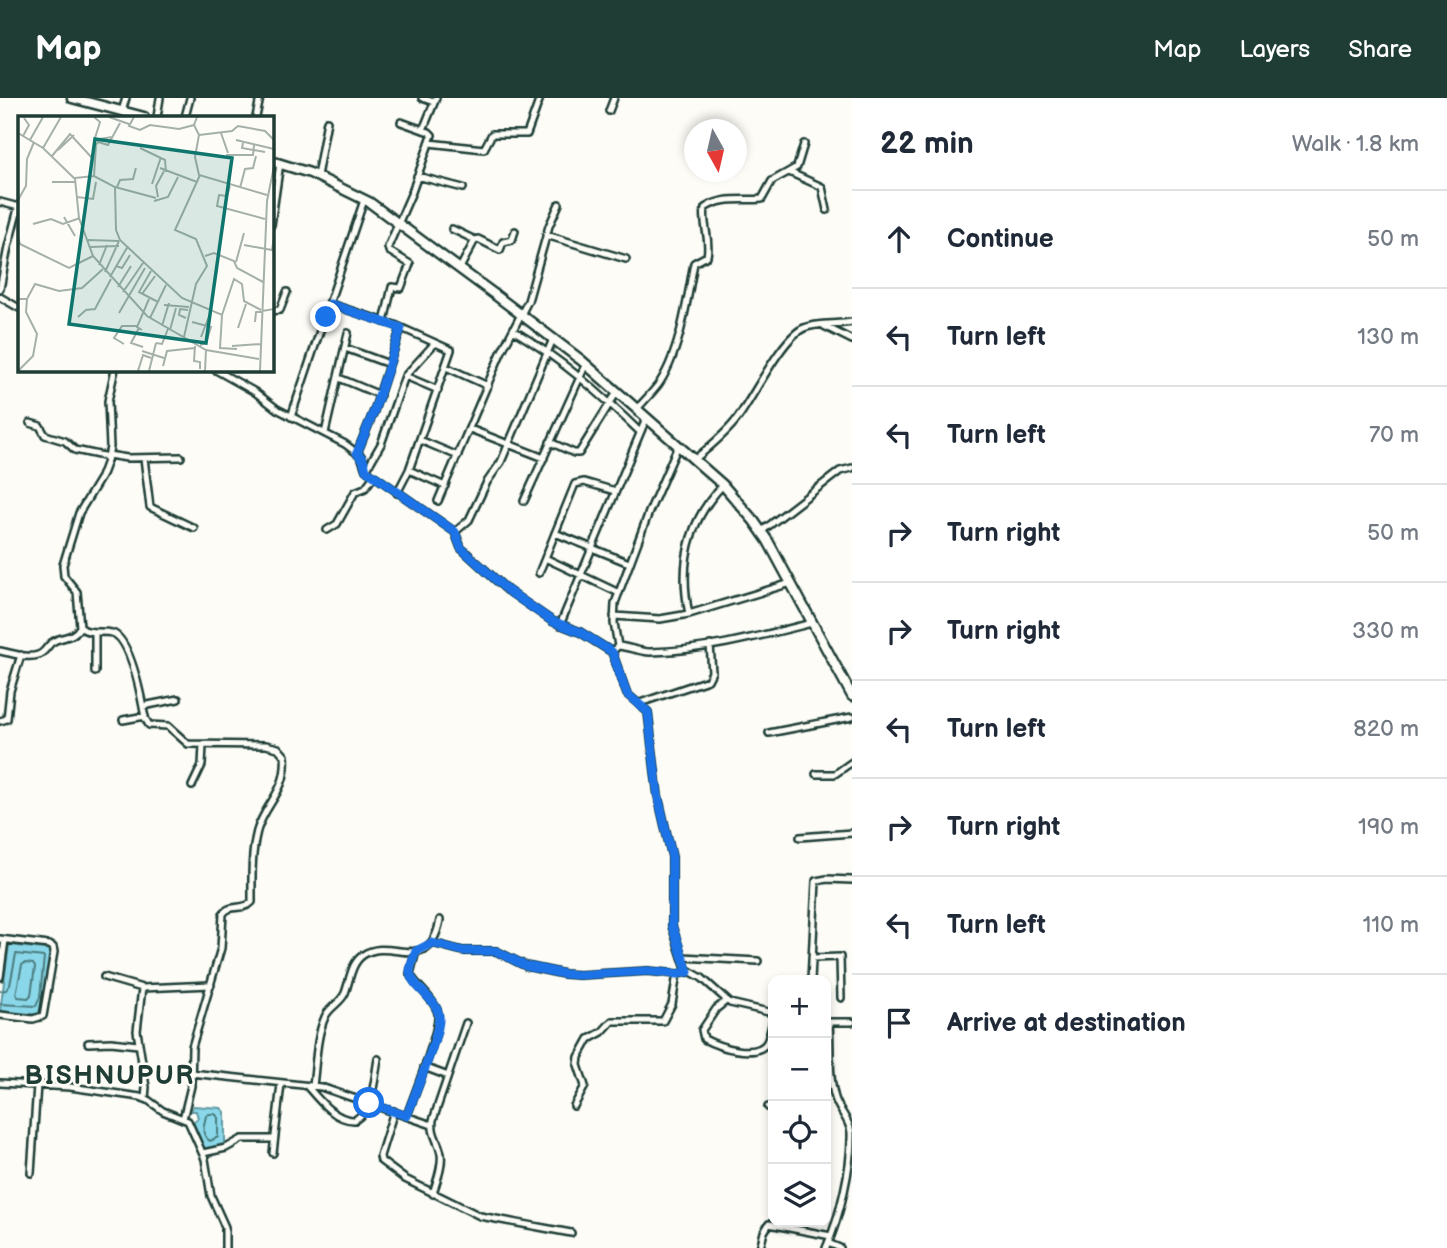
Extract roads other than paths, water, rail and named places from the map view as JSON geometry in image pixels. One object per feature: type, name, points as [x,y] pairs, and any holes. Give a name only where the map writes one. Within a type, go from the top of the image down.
[{"type":"street","points":[[72,98],[134,116]]},
{"type":"street","points":[[117,113],[126,98]]},
{"type":"street","points":[[157,116],[160,98]]},
{"type":"street","points":[[185,116],[190,98]]},
{"type":"street","points":[[256,116],[260,98]]},
{"type":"street","points":[[422,98],[435,100],[423,130]]},
{"type":"street","points":[[429,143],[483,149],[487,147],[493,134],[527,134],[540,98]]},
{"type":"street","points":[[609,111],[614,98]]},
{"type":"street","points":[[317,176],[327,121]]},
{"type":"street","points":[[384,322],[392,288],[402,287],[410,264],[388,249],[397,222],[410,198],[431,133],[401,122]]},
{"type":"street","points":[[636,410],[659,384],[665,372],[683,315],[694,263],[706,256],[709,240],[704,219],[705,208],[732,199],[762,198],[772,181],[799,163],[804,145]]},
{"type":"street","points":[[273,200],[276,162],[317,176],[364,200],[460,268],[586,364],[723,485],[762,531],[852,696]]},
{"type":"street","points":[[789,172],[822,187],[827,210]]},
{"type":"street","points":[[417,176],[463,188]]},
{"type":"street","points":[[291,417],[364,200]]},
{"type":"street","points":[[0,202],[18,206]]},
{"type":"street","points":[[438,501],[522,315],[533,287],[546,235],[559,204]]},
{"type":"street","points":[[0,289],[18,210]]},
{"type":"street","points":[[452,229],[500,250],[503,242],[512,240],[515,232]]},
{"type":"street","points":[[546,235],[625,259]]},
{"type":"street","points":[[460,268],[475,240]]},
{"type":"street","points":[[273,311],[280,310],[287,292]]},
{"type":"street","points":[[0,297],[18,307]]},
{"type":"street","points":[[330,304],[401,328],[451,351],[409,470],[397,493]]},
{"type":"street","points":[[694,460],[734,424],[774,360],[794,336],[805,328],[852,322]]},
{"type":"street","points":[[824,326],[852,340]]},
{"type":"street","points":[[357,453],[380,395],[401,328]]},
{"type":"street","points":[[513,330],[580,376],[640,432]]},
{"type":"street","points":[[325,433],[348,333]]},
{"type":"street","points":[[455,532],[472,515],[487,482],[498,468],[553,339]]},
{"type":"street","points":[[366,470],[381,444],[405,376],[435,343]]},
{"type":"street","points":[[345,348],[390,364]]},
{"type":"street","points":[[524,501],[586,364]]},
{"type":"street","points":[[446,368],[488,386]]},
{"type":"street","points":[[0,651],[21,655],[41,654],[50,643],[73,635],[80,627],[77,592],[64,576],[62,565],[79,513],[101,477],[108,456],[108,401],[115,371]]},
{"type":"street","points":[[218,371],[291,417],[325,433],[357,453],[363,459],[366,470],[455,532],[461,548],[495,580],[560,625],[580,632],[612,652],[627,694],[648,712],[651,724],[658,796],[672,857],[672,926],[688,972]]},
{"type":"street","points":[[405,376],[438,390]]},
{"type":"street","points":[[339,378],[380,395]]},
{"type":"street","points":[[550,442],[579,453],[617,392]]},
{"type":"street","points":[[560,625],[646,419]]},
{"type":"street","points":[[30,422],[40,426],[48,436],[65,441],[75,450],[127,458],[181,457]]},
{"type":"street","points":[[470,429],[544,458]]},
{"type":"street","points":[[420,440],[458,456]]},
{"type":"street","points":[[618,646],[614,616],[619,593],[678,446]]},
{"type":"street","points":[[144,458],[150,507],[194,528]]},
{"type":"street","points":[[762,531],[840,471],[847,467],[852,468]]},
{"type":"street","points":[[409,470],[445,486]]},
{"type":"street","points":[[327,530],[337,524],[355,492],[365,488],[374,476]]},
{"type":"street","points":[[540,573],[575,484],[584,482],[615,491]]},
{"type":"street","points":[[688,614],[685,590],[689,540],[705,505],[723,485]]},
{"type":"street","points":[[555,533],[629,563]]},
{"type":"street","points":[[545,558],[619,593]]},
{"type":"street","points":[[614,616],[646,620],[688,614],[792,583]]},
{"type":"street","points":[[618,646],[652,652],[730,642],[812,623]]},
{"type":"street","points":[[80,627],[83,630],[112,633],[121,640],[133,667],[149,725],[168,726],[188,744],[266,744],[283,752],[286,762],[280,789],[257,832],[252,902],[246,907],[230,908],[223,914],[221,948],[192,1047],[191,1086],[183,1119]]},
{"type":"street","points":[[94,632],[95,672]]},
{"type":"street","points":[[640,703],[708,680],[712,672],[710,645]]},
{"type":"street","points":[[612,652],[618,646]]},
{"type":"street","points":[[0,721],[7,719],[10,691],[21,655]]},
{"type":"street","points":[[143,706],[178,699]]},
{"type":"street","points":[[123,720],[145,716]]},
{"type":"street","points":[[769,733],[852,717]]},
{"type":"street","points":[[192,786],[202,765],[203,746]]},
{"type":"street","points":[[816,775],[835,774],[852,762]]},
{"type":"street","points":[[800,837],[852,833]]},
{"type":"street","points":[[811,975],[816,881],[827,878],[852,880]]},
{"type":"street","points":[[378,1059],[369,1103],[359,1118],[344,1120],[321,1102],[310,1086],[324,1019],[342,998],[358,960],[372,951],[416,951],[436,938],[440,920]]},
{"type":"street","points":[[0,977],[2,939],[53,947],[43,1016],[33,1019],[0,1015]]},
{"type":"street","points":[[432,943],[463,951],[496,951],[526,966],[564,974],[688,972],[702,978],[726,1000],[768,1012]]},
{"type":"street","points":[[407,1116],[439,1016],[411,974],[416,951]]},
{"type":"street","points":[[682,957],[758,961]]},
{"type":"street","points":[[812,958],[841,957],[841,998]]},
{"type":"street","points":[[575,1106],[585,1086],[578,1065],[579,1057],[589,1039],[602,1032],[612,1021],[663,1021],[674,998],[677,974]]},
{"type":"street","points":[[104,977],[142,988],[211,985]]},
{"type":"street","points":[[142,988],[137,1031],[146,1087],[145,1099]]},
{"type":"street","points":[[726,1000],[716,1009],[702,1030],[704,1039],[722,1048],[749,1050],[762,1047],[768,1038]]},
{"type":"street","points":[[831,1023],[852,1022]]},
{"type":"street","points":[[433,1194],[441,1153],[433,1137],[432,1125],[467,1023]]},
{"type":"street","points":[[829,1038],[833,1085],[838,1107],[851,1124],[851,1146],[847,1182],[829,1242]]},
{"type":"street","points":[[89,1043],[138,1045]]},
{"type":"street","points":[[424,1067],[448,1076]]},
{"type":"street","points":[[191,1073],[310,1086],[432,1125]]},
{"type":"street","points":[[0,1083],[70,1087],[145,1099],[190,1124],[203,1153],[211,1196],[225,1227],[225,1248]]},
{"type":"street","points":[[273,1153],[281,1084]]},
{"type":"street","points":[[31,1173],[37,1085]]},
{"type":"street","points":[[394,1111],[380,1156],[381,1161],[405,1180],[480,1216],[571,1233]]},
{"type":"street","points":[[203,1153],[226,1147],[242,1139],[274,1139]]},
{"type":"street","points":[[760,1248],[769,1224],[829,1242],[840,1248]]},
{"type":"water","points":[[9,945],[53,950],[46,999],[40,1015],[0,1011]]},
{"type":"water","points":[[193,1106],[221,1108],[225,1112],[225,1145],[204,1149],[193,1122],[198,1118],[196,1111],[191,1111]]},
{"type":"district","name":"BISHNUPUR","points":[[110,1076]]}]
